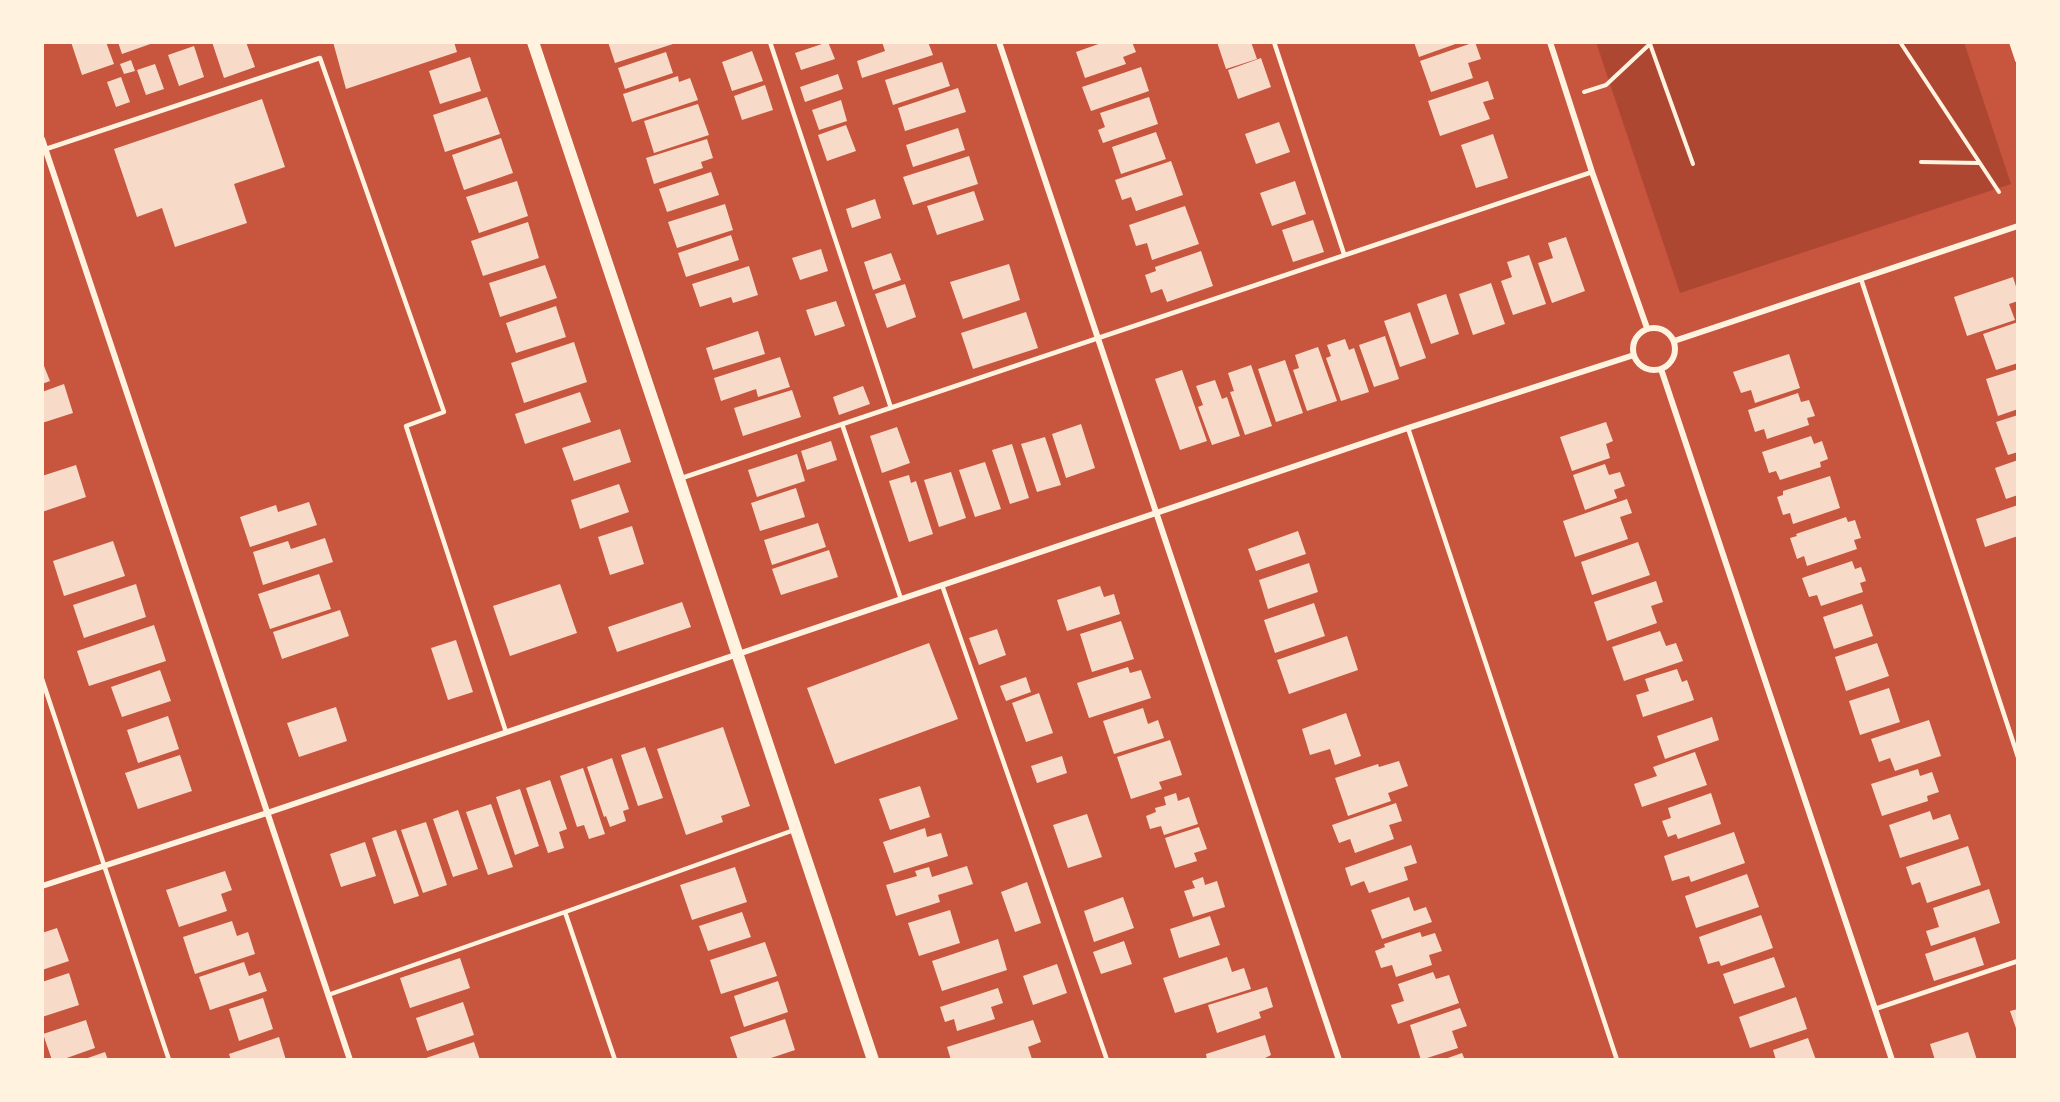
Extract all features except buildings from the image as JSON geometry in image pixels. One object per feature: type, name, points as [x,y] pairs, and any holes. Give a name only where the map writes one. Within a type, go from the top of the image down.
[{"type":"main road","points":[[533,42],[873,1060]]},
{"type":"street","points":[[999,42],[1338,1060]]},
{"type":"street","points":[[1550,42],[1592,172],[1647,328]]},
{"type":"street","points":[[2012,42],[2018,60]]},
{"type":"street","points":[[42,139],[350,1060]]},
{"type":"street","points":[[1674,341],[2018,226]]},
{"type":"street","points":[[1647,328],[1660,328],[1666,331],[1674,341],[1675,355],[1672,361],[1661,369],[1647,369],[1636,361],[1633,342],[1647,328]]},
{"type":"street","points":[[42,886],[267,813],[1408,428],[1634,355]]},
{"type":"street","points":[[1661,369],[1892,1060]]},
{"type":"lane","points":[[770,42],[891,408]]},
{"type":"lane","points":[[1274,42],[1344,254]]},
{"type":"lane","points":[[46,149],[321,58],[444,412],[406,426],[506,732]]},
{"type":"lane","points":[[679,479],[1592,172]]},
{"type":"lane","points":[[1861,279],[2018,757]]},
{"type":"lane","points":[[842,424],[901,599]]},
{"type":"lane","points":[[1408,428],[1617,1060]]},
{"type":"lane","points":[[942,585],[1107,1060]]},
{"type":"lane","points":[[42,679],[169,1060]]},
{"type":"lane","points":[[328,995],[796,829]]},
{"type":"lane","points":[[565,912],[615,1060]]},
{"type":"lane","points":[[1875,1009],[2018,961]]},
{"type":"path","points":[[1900,42],[1999,192]]},
{"type":"path","points":[[1568,96],[1606,86],[1651,43],[1693,164]]},
{"type":"path","points":[[1921,162],[1980,163]]},
{"type":"shaded area","points":[[1596,42],[1964,42],[2011,184],[1680,293]]}]
